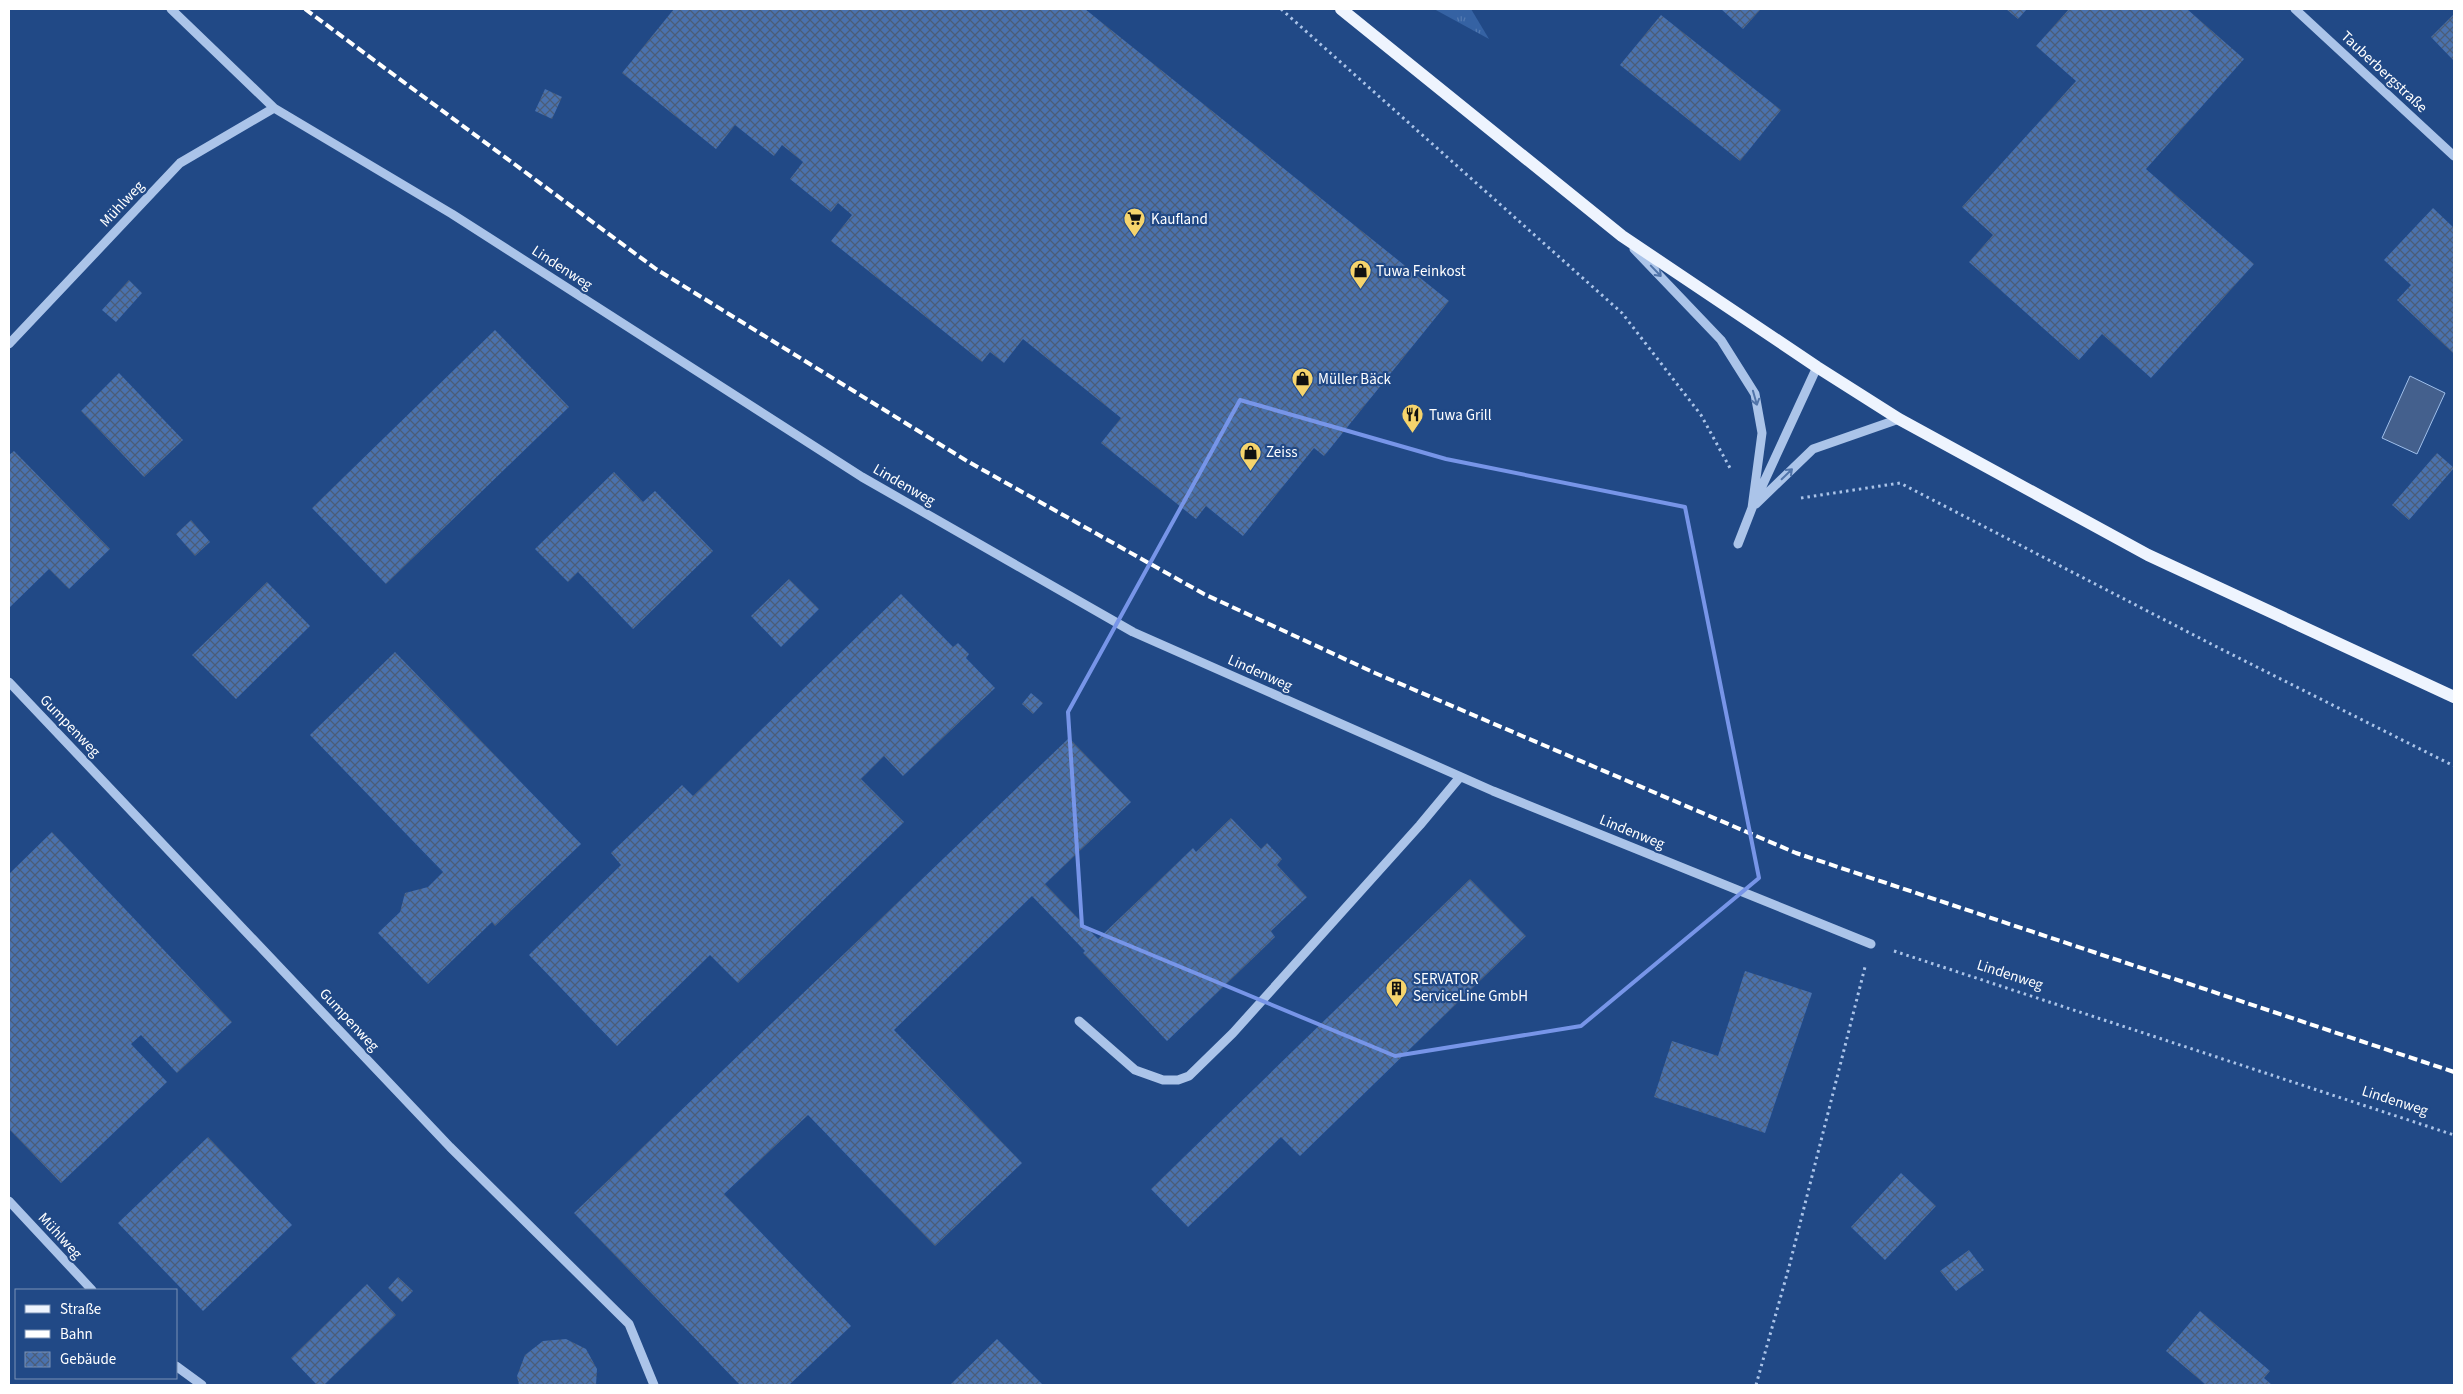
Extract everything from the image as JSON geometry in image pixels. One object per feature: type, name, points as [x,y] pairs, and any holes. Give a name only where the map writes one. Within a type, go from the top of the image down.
[{"type":"main road","points":[[1341,9],[1622,236],[1817,367],[1899,419],[2148,555],[2454,697]]},
{"type":"street","name":"Lindenweg","points":[[171,9],[274,108],[452,214],[862,476],[1134,632],[1460,777],[1871,944]]},
{"type":"street","name":"Tauberbergstraße","points":[[2295,9],[2454,156]]},
{"type":"street","name":"Mühlweg","points":[[9,344],[180,163],[274,108]]},
{"type":"street","points":[[1622,236],[1721,340],[1755,394],[1762,433],[1752,508]]},
{"type":"street","points":[[1738,544],[1752,508],[1817,367]]},
{"type":"street","points":[[1752,508],[1814,449],[1899,419]]},
{"type":"street","name":"Gumpenweg","points":[[9,682],[450,1147],[629,1324],[654,1385]]},
{"type":"street","points":[[1079,1021],[1135,1070],[1163,1080],[1178,1080],[1189,1076],[1253,1010],[1420,825],[1460,777]]},
{"type":"street","name":"Mühlweg","points":[[9,1201],[91,1289]]},
{"type":"street","points":[[178,1367],[202,1385]]},
{"type":"path","name":"Lindenweg","points":[[1871,944],[2454,1135]]},
{"type":"path","points":[[1756,1385],[1789,1267],[1871,944]]},
{"type":"highlighted area","points":[[1240,400],[1446,459],[1685,507],[1759,878],[1581,1026],[1395,1056],[1082,926],[1068,712]]},
{"type":"green space","points":[[1434,9],[1471,9],[1489,39]]},
{"type":"shaded area","points":[[2410,376],[2445,393],[2417,454],[2382,438]]},
{"type":"building","name":"Kaufland","points":[[674,9],[1085,9],[1449,301],[1324,456],[1314,448],[1243,536],[1206,506],[1196,519],[1101,443],[1121,418],[1023,339],[1004,363],[990,352],[982,362],[831,241],[852,215],[838,203],[831,212],[790,179],[803,162],[782,145],[774,156],[735,125],[716,149],[622,73]]},
{"type":"building","points":[[1721,9],[1761,9],[1743,29]]},
{"type":"building","points":[[2006,9],[2027,9],[2018,19]]},
{"type":"building","points":[[2069,9],[2187,9],[2244,59],[2146,169],[2254,264],[2151,378],[2102,334],[2079,360],[1969,262],[1993,235],[1962,207],[2076,81],[2036,46]]},
{"type":"building","points":[[2454,14],[2454,61],[2431,37]]},
{"type":"building","points":[[1661,15],[1781,110],[1740,161],[1620,65]]},
{"type":"building","points":[[545,89],[562,97],[552,119],[535,111]]},
{"type":"building","points":[[2433,208],[2454,228],[2454,354],[2397,300],[2411,285],[2384,260]]},
{"type":"building","points":[[129,280],[142,293],[116,322],[102,310]]},
{"type":"building","points":[[495,330],[569,407],[386,584],[312,508]]},
{"type":"building","points":[[119,373],[183,440],[144,477],[81,411]]},
{"type":"building","points":[[14,451],[110,549],[69,589],[49,569],[9,608],[9,455]]},
{"type":"building","points":[[2437,453],[2454,468],[2409,520],[2392,505]]},
{"type":"building","points":[[614,472],[643,502],[655,491],[713,551],[633,629],[578,572],[568,582],[535,549]]},
{"type":"building","points":[[191,520],[210,542],[195,556],[176,534]]},
{"type":"building","points":[[789,579],[819,609],[781,647],[751,616]]},
{"type":"building","points":[[267,582],[310,626],[236,699],[192,655]]},
{"type":"building","points":[[901,594],[953,647],[958,643],[969,654],[966,658],[995,688],[903,776],[884,756],[861,779],[904,822],[738,983],[710,955],[617,1046],[529,955],[621,865],[611,853],[682,785],[693,796]]},
{"type":"building","points":[[395,652],[581,844],[495,926],[492,922],[428,984],[378,933],[400,912],[405,893],[428,887],[443,872],[310,735]]},
{"type":"building","points":[[1031,693],[1043,703],[1033,714],[1022,704]]},
{"type":"building","points":[[1069,738],[1131,802],[1045,884],[1098,939],[1193,848],[1196,852],[1231,818],[1261,849],[1267,843],[1282,859],[1277,865],[1307,897],[1271,931],[1275,937],[1167,1041],[1083,953],[1085,951],[1032,896],[894,1030],[1022,1163],[935,1246],[808,1115],[724,1194],[851,1326],[789,1385],[740,1385],[574,1213]]},
{"type":"building","points":[[52,832],[232,1022],[177,1073],[141,1035],[131,1044],[167,1082],[61,1183],[9,1129],[9,874]]},
{"type":"building","name":"SERVATOR ServiceLine GmbH","points":[[1470,879],[1526,936],[1300,1156],[1281,1137],[1188,1227],[1151,1189]]},
{"type":"building","points":[[1745,971],[1812,993],[1765,1133],[1654,1097],[1672,1041],[1718,1056]]},
{"type":"building","points":[[208,1137],[292,1225],[203,1311],[118,1223]]},
{"type":"building","points":[[1901,1173],[1936,1206],[1885,1260],[1851,1227]]},
{"type":"building","points":[[1969,1250],[1984,1270],[1956,1291],[1940,1271]]},
{"type":"building","points":[[398,1277],[413,1291],[402,1302],[388,1288]]},
{"type":"building","points":[[367,1284],[396,1315],[324,1385],[317,1385],[291,1358]]},
{"type":"building","points":[[2200,1311],[2270,1371],[2264,1378],[2272,1385],[2206,1385],[2166,1351]]},
{"type":"building","points":[[566,1339],[586,1349],[597,1369],[596,1385],[519,1385],[517,1376],[525,1355],[543,1341]]},
{"type":"building","points":[[997,1339],[1043,1385],[950,1385]]},
{"type":"railway","points":[[305,9],[656,269],[967,461],[1204,594],[1375,673],[1796,853],[2454,1072]]},
{"type":"place","name":"Kaufland","points":[[1135,238]]},
{"type":"place","name":"Tuwa Feinkost","points":[[1360,290]]},
{"type":"place","name":"Müller Bäck","points":[[1302,398]]},
{"type":"place","name":"Tuwa Grill","points":[[1413,434]]},
{"type":"place","name":"Zeiss","points":[[1250,471]]},
{"type":"place","name":"SERVATOR ServiceLine GmbH","points":[[1397,1007]]}]
